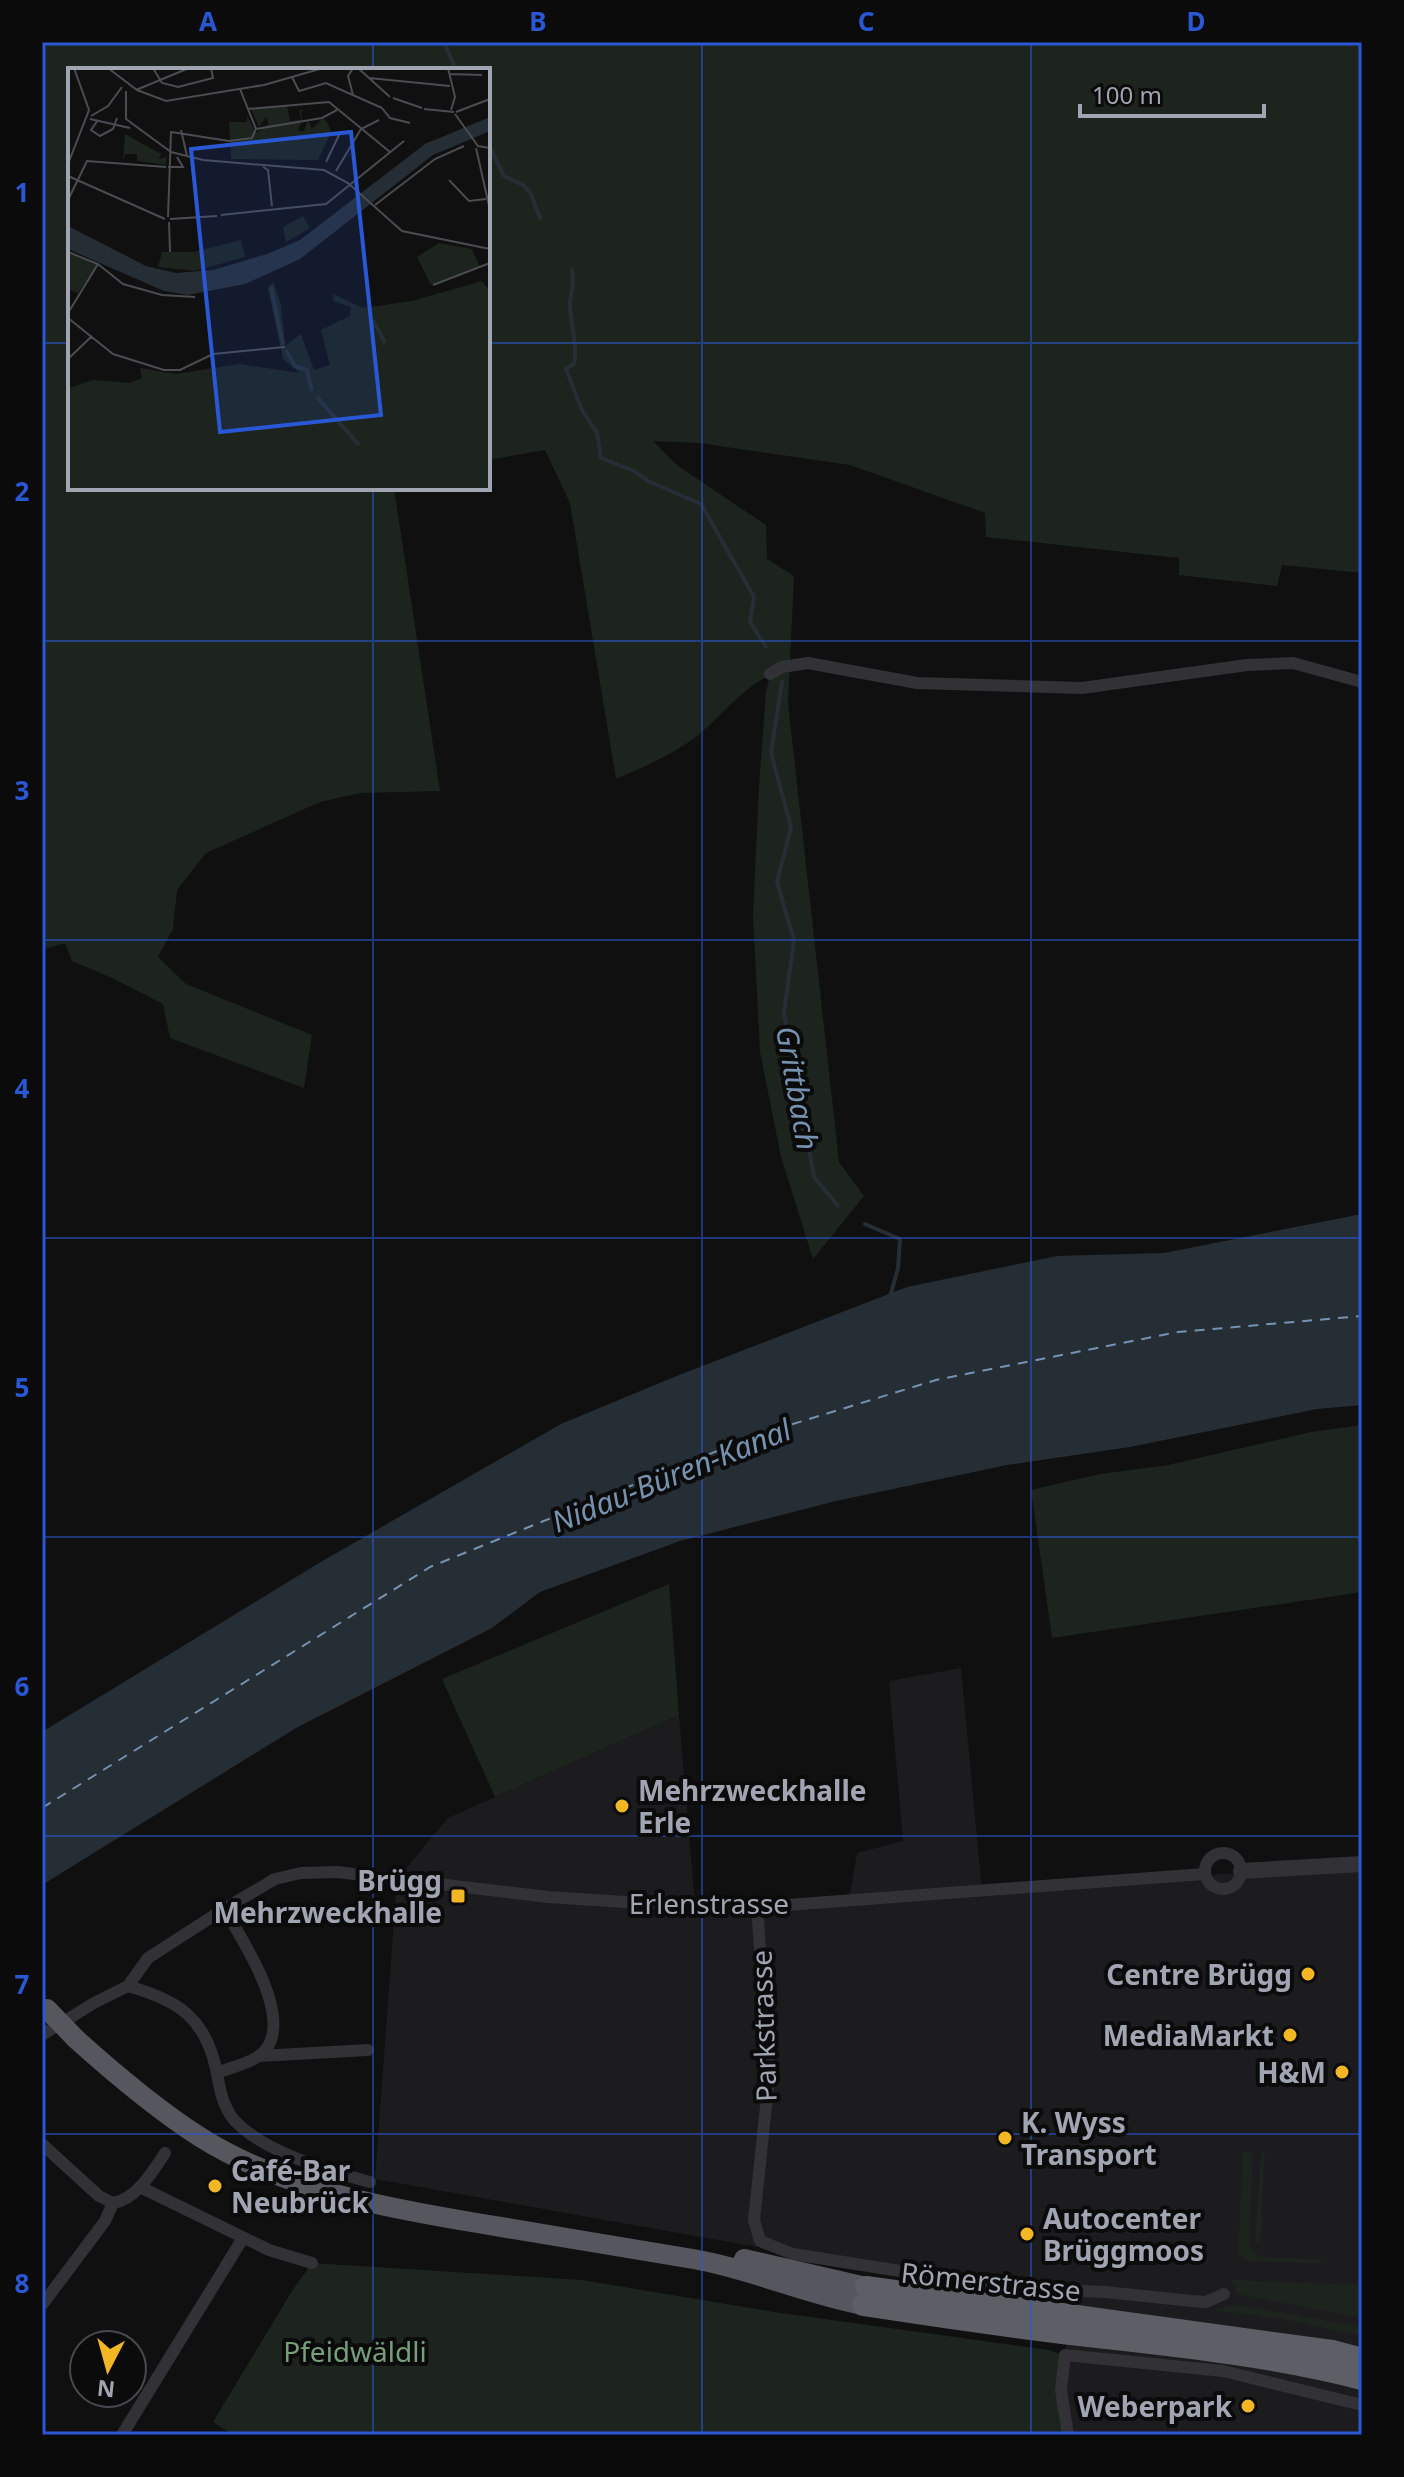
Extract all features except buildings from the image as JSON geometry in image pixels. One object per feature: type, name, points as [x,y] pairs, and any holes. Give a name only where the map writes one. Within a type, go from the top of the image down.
[{"type":"highway","points":[[44,2006],[76,2039],[201,2137],[305,2185],[338,2195],[458,2220],[697,2259],[806,2292],[1074,2316],[1332,2351],[1362,2359]]},
{"type":"highway","points":[[864,2296],[1054,2332],[1230,2352],[1307,2365],[1362,2379]]},
{"type":"highway","points":[[1074,2316],[1191,2319],[1257,2326],[1362,2347]]},
{"type":"street","points":[[782,668],[830,666],[874,678],[917,683],[1082,688],[1247,665],[1293,663],[1362,682]]},
{"type":"street","points":[[1221,1853],[1233,1856],[1241,1871],[1238,1882],[1223,1890],[1209,1884],[1204,1874],[1206,1862],[1221,1853]]},
{"type":"street","points":[[1241,1871],[1362,1864]]},
{"type":"street","name":"Erlenstrasse","points":[[42,2035],[128,1986],[148,1958],[224,1909],[275,1879],[301,1873],[321,1872],[643,1905],[757,1906],[1204,1874]]},
{"type":"street","name":"Parkstrasse","points":[[757,1906],[769,2078],[754,2220],[760,2241]]},
{"type":"street","points":[[224,1909],[257,1965],[269,1999],[273,2022],[271,2039],[259,2056]]},
{"type":"street","points":[[128,1986],[159,1996],[184,2010],[207,2039],[226,2107],[244,2129],[309,2163],[370,2182]]},
{"type":"street","points":[[217,2073],[259,2056],[368,2050]]},
{"type":"street","points":[[42,2144],[99,2196],[113,2203],[126,2200],[140,2187],[165,2153]]},
{"type":"street","points":[[140,2187],[285,2257],[312,2263]]},
{"type":"street","points":[[42,2305],[105,2221],[113,2203]]},
{"type":"street","points":[[122,2435],[243,2238]]},
{"type":"street","name":"Römerstrasse","points":[[760,2241],[793,2254],[824,2260],[998,2285],[1206,2302],[1224,2294]]},
{"type":"street","points":[[1068,2435],[1061,2390],[1065,2355],[1223,2371],[1362,2405]]},
{"type":"shaded area","points":[[961,1668],[982,1891],[1362,1864],[1362,2435],[1068,2435],[1061,2390],[1072,2291],[763,2248],[375,2179],[397,1879],[448,1818],[679,1715],[694,1894],[702,1907],[849,1900],[857,1853],[903,1841],[889,1681]]},
{"type":"green space","points":[[42,42],[1362,42],[1362,573],[1282,565],[1277,586],[1179,575],[1179,558],[986,537],[985,513],[850,465],[699,443],[653,441],[678,466],[766,525],[767,559],[794,576],[788,703],[839,1162],[864,1196],[813,1259],[781,1157],[760,1052],[753,916],[759,786],[770,675],[750,687],[689,742],[616,779],[570,503],[545,450],[490,460],[490,68],[68,68],[68,490],[394,490],[440,791],[360,793],[320,802],[206,853],[177,890],[173,929],[158,957],[186,984],[312,1035],[304,1088],[170,1038],[163,1004],[72,961],[65,943],[42,950]]},
{"type":"green space","points":[[1362,1425],[1362,1592],[1052,1638],[1031,1490],[1100,1474],[1168,1465],[1311,1432]]},
{"type":"green space","points":[[669,1584],[679,1715],[495,1797],[442,1679]]},
{"type":"green space","points":[[1243,2152],[1253,2153],[1249,2243],[1252,2250],[1261,2257],[1323,2260],[1321,2263],[1246,2261],[1238,2253]]},
{"type":"green space","points":[[1261,2153],[1265,2153],[1260,2246],[1256,2240],[1256,2230]]},
{"type":"green space","name":"Pfeidwäldli","points":[[312,2263],[582,2280],[774,2312],[1048,2350],[1065,2355],[1068,2435],[233,2435],[213,2422]]},
{"type":"green space","points":[[1232,2280],[1362,2285],[1362,2318],[1236,2294],[1236,2284],[1231,2283]]},
{"type":"green space","points":[[1239,2305],[1362,2328],[1362,2336],[1282,2319],[1212,2310]]},
{"type":"water","name":"Nidau-Büren-Kanal","points":[[1362,1214],[1362,1405],[1317,1409],[1130,1447],[1007,1465],[836,1501],[680,1541],[540,1592],[492,1628],[296,1728],[42,1885],[42,1732],[319,1563],[561,1424],[907,1287],[1057,1256],[1164,1253]]},
{"type":"waterway","name":"Grittbach","points":[[444,42],[455,68]]},
{"type":"waterway","name":"Grittbach","points":[[490,147],[504,176],[530,192],[540,218]]},
{"type":"waterway","name":"Grittbach","points":[[572,270],[570,303],[575,356],[574,364],[566,369],[582,410],[597,433],[601,458],[701,504],[754,597],[750,622],[766,647]]},
{"type":"waterway","name":"Grittbach","points":[[782,682],[771,753],[791,827],[777,882],[794,940],[784,1013],[814,1177],[838,1206]]},
{"type":"waterway","points":[[865,1224],[900,1239],[898,1268],[890,1297]]},
{"type":"ferry route","points":[[42,1808],[430,1567],[754,1436],[936,1380],[1178,1332],[1362,1316]]},
{"type":"place","name":"Mehrzweckhalle Erle","points":[[622,1806]]},
{"type":"place","name":"Brügg Mehrzweckhalle","points":[[458,1896]]},
{"type":"place","name":"Centre Brügg","points":[[1308,1974]]},
{"type":"place","name":"MediaMarkt","points":[[1290,2035]]},
{"type":"place","name":"H&M","points":[[1342,2072]]},
{"type":"place","name":"K. Wyss Transport","points":[[1005,2138]]},
{"type":"place","name":"Café-Bar Neubrück","points":[[215,2186]]},
{"type":"place","name":"Autocenter Brüggmoos","points":[[1027,2234]]},
{"type":"place","name":"Weberpark","points":[[1248,2406]]}]
